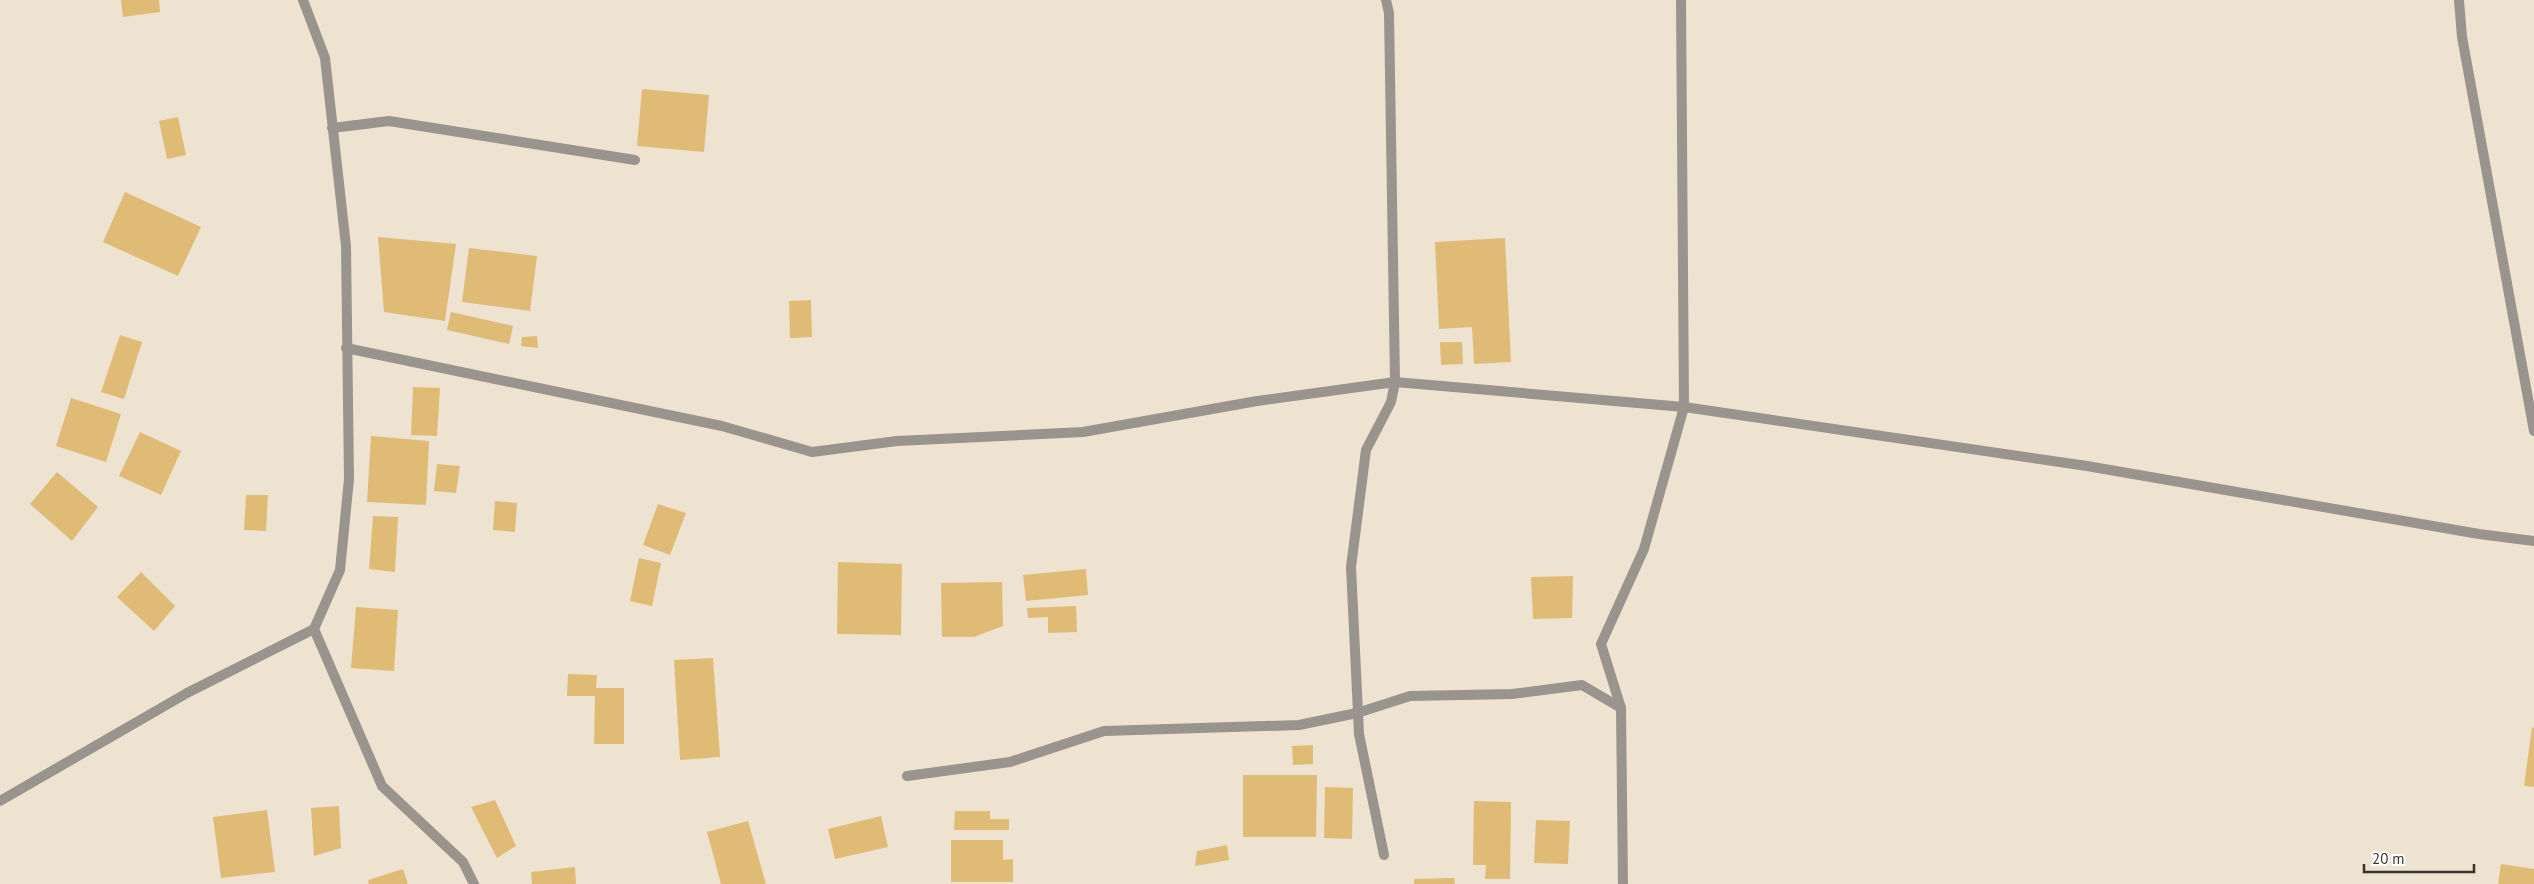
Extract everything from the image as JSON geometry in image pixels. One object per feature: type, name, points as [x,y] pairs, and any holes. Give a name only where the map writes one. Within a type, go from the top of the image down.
[{"type":"street","points":[[0,801],[187,693],[314,629],[340,570],[349,479],[346,246],[325,58],[303,0]]},
{"type":"street","points":[[1384,855],[1359,734],[1351,567],[1366,450],[1391,402],[1395,382],[1390,23],[1386,0]]},
{"type":"street","points":[[1623,884],[1621,708],[1601,644],[1644,549],[1684,408],[1681,0]]},
{"type":"street","points":[[2459,0],[2462,37],[2534,431]]},
{"type":"street","points":[[332,128],[389,121],[635,160]]},
{"type":"street","points":[[346,348],[722,426],[812,452],[897,441],[1083,432],[1256,401],[1395,382],[1684,408],[2087,466],[2479,534],[2534,541]]},
{"type":"street","points":[[314,629],[382,786],[463,862],[474,884]]},
{"type":"street","points":[[907,776],[1010,762],[1104,731],[1299,725],[1357,713],[1410,696],[1512,694],[1582,685],[1621,708]]},
{"type":"building","points":[[121,0],[159,0],[160,12],[123,17]]},
{"type":"building","points":[[642,89],[709,95],[704,152],[637,146]]},
{"type":"building","points":[[178,117],[186,155],[167,159],[159,121]]},
{"type":"building","points":[[125,192],[201,227],[178,276],[103,242]]},
{"type":"building","points":[[378,237],[456,244],[445,321],[384,312]]},
{"type":"building","points":[[1505,238],[1511,362],[1474,364],[1472,327],[1439,329],[1435,242]]},
{"type":"building","points":[[469,248],[537,256],[530,311],[462,302]]},
{"type":"building","points":[[811,300],[812,337],[790,338],[789,301]]},
{"type":"building","points":[[451,312],[513,326],[509,344],[447,330]]},
{"type":"building","points":[[120,335],[142,342],[124,399],[101,392]]},
{"type":"building","points":[[537,336],[538,348],[521,346],[522,337]]},
{"type":"building","points":[[1440,342],[1462,342],[1463,364],[1441,365]]},
{"type":"building","points":[[413,387],[440,388],[437,436],[411,435]]},
{"type":"building","points":[[71,398],[121,414],[106,462],[56,446]]},
{"type":"building","points":[[140,432],[181,451],[161,495],[119,476]]},
{"type":"building","points":[[371,436],[429,441],[426,505],[367,502]]},
{"type":"building","points":[[437,464],[460,466],[456,493],[434,491]]},
{"type":"building","points":[[57,472],[98,507],[72,541],[30,504]]},
{"type":"building","points":[[246,495],[268,495],[266,531],[244,530]]},
{"type":"building","points":[[495,501],[517,503],[515,532],[493,530]]},
{"type":"building","points":[[658,504],[686,513],[670,555],[643,545]]},
{"type":"building","points":[[373,516],[398,517],[395,572],[369,569]]},
{"type":"building","points":[[639,558],[661,563],[652,606],[630,601]]},
{"type":"building","points":[[838,562],[902,564],[901,635],[837,634]]},
{"type":"building","points":[[1086,569],[1088,595],[1026,601],[1023,575]]},
{"type":"building","points":[[141,572],[175,606],[154,631],[117,597]]},
{"type":"building","points":[[1573,576],[1572,618],[1533,619],[1531,577]]},
{"type":"building","points":[[1002,582],[1003,626],[974,637],[942,637],[941,583]]},
{"type":"building","points":[[1076,606],[1077,632],[1048,633],[1048,617],[1028,618],[1027,608]]},
{"type":"building","points":[[356,607],[398,610],[394,671],[351,668]]},
{"type":"building","points":[[713,658],[720,757],[680,760],[674,660]]},
{"type":"building","points":[[568,674],[597,675],[596,688],[624,688],[624,744],[594,744],[595,696],[567,696]]},
{"type":"building","points":[[2532,727],[2534,728],[2534,787],[2524,786]]},
{"type":"building","points":[[1313,745],[1313,764],[1293,765],[1292,746]]},
{"type":"building","points":[[1243,775],[1317,775],[1316,837],[1243,837]]},
{"type":"building","points":[[1325,787],[1353,788],[1352,839],[1324,838]]},
{"type":"building","points":[[495,800],[516,846],[497,858],[471,807]]},
{"type":"building","points":[[1474,801],[1511,802],[1510,879],[1485,879],[1486,865],[1473,865]]},
{"type":"building","points":[[339,806],[341,848],[314,856],[311,808]]},
{"type":"building","points":[[267,810],[275,872],[221,878],[213,817]]},
{"type":"building","points":[[955,811],[990,811],[990,819],[1009,819],[1009,830],[954,830]]},
{"type":"building","points":[[881,816],[888,847],[835,859],[828,829]]},
{"type":"building","points":[[1536,820],[1570,821],[1568,864],[1534,863]]},
{"type":"building","points":[[748,821],[766,884],[721,884],[707,832]]},
{"type":"building","points":[[951,840],[1003,840],[1003,860],[1013,859],[1013,882],[951,882]]},
{"type":"building","points":[[1227,845],[1229,860],[1195,866],[1197,851]]},
{"type":"building","points":[[2501,864],[2534,869],[2534,884],[2498,884]]},
{"type":"building","points":[[575,867],[576,884],[532,884],[531,872]]},
{"type":"building","points":[[403,869],[408,884],[369,884],[368,880]]},
{"type":"building","points":[[1454,878],[1455,884],[1414,884],[1414,879]]}]
